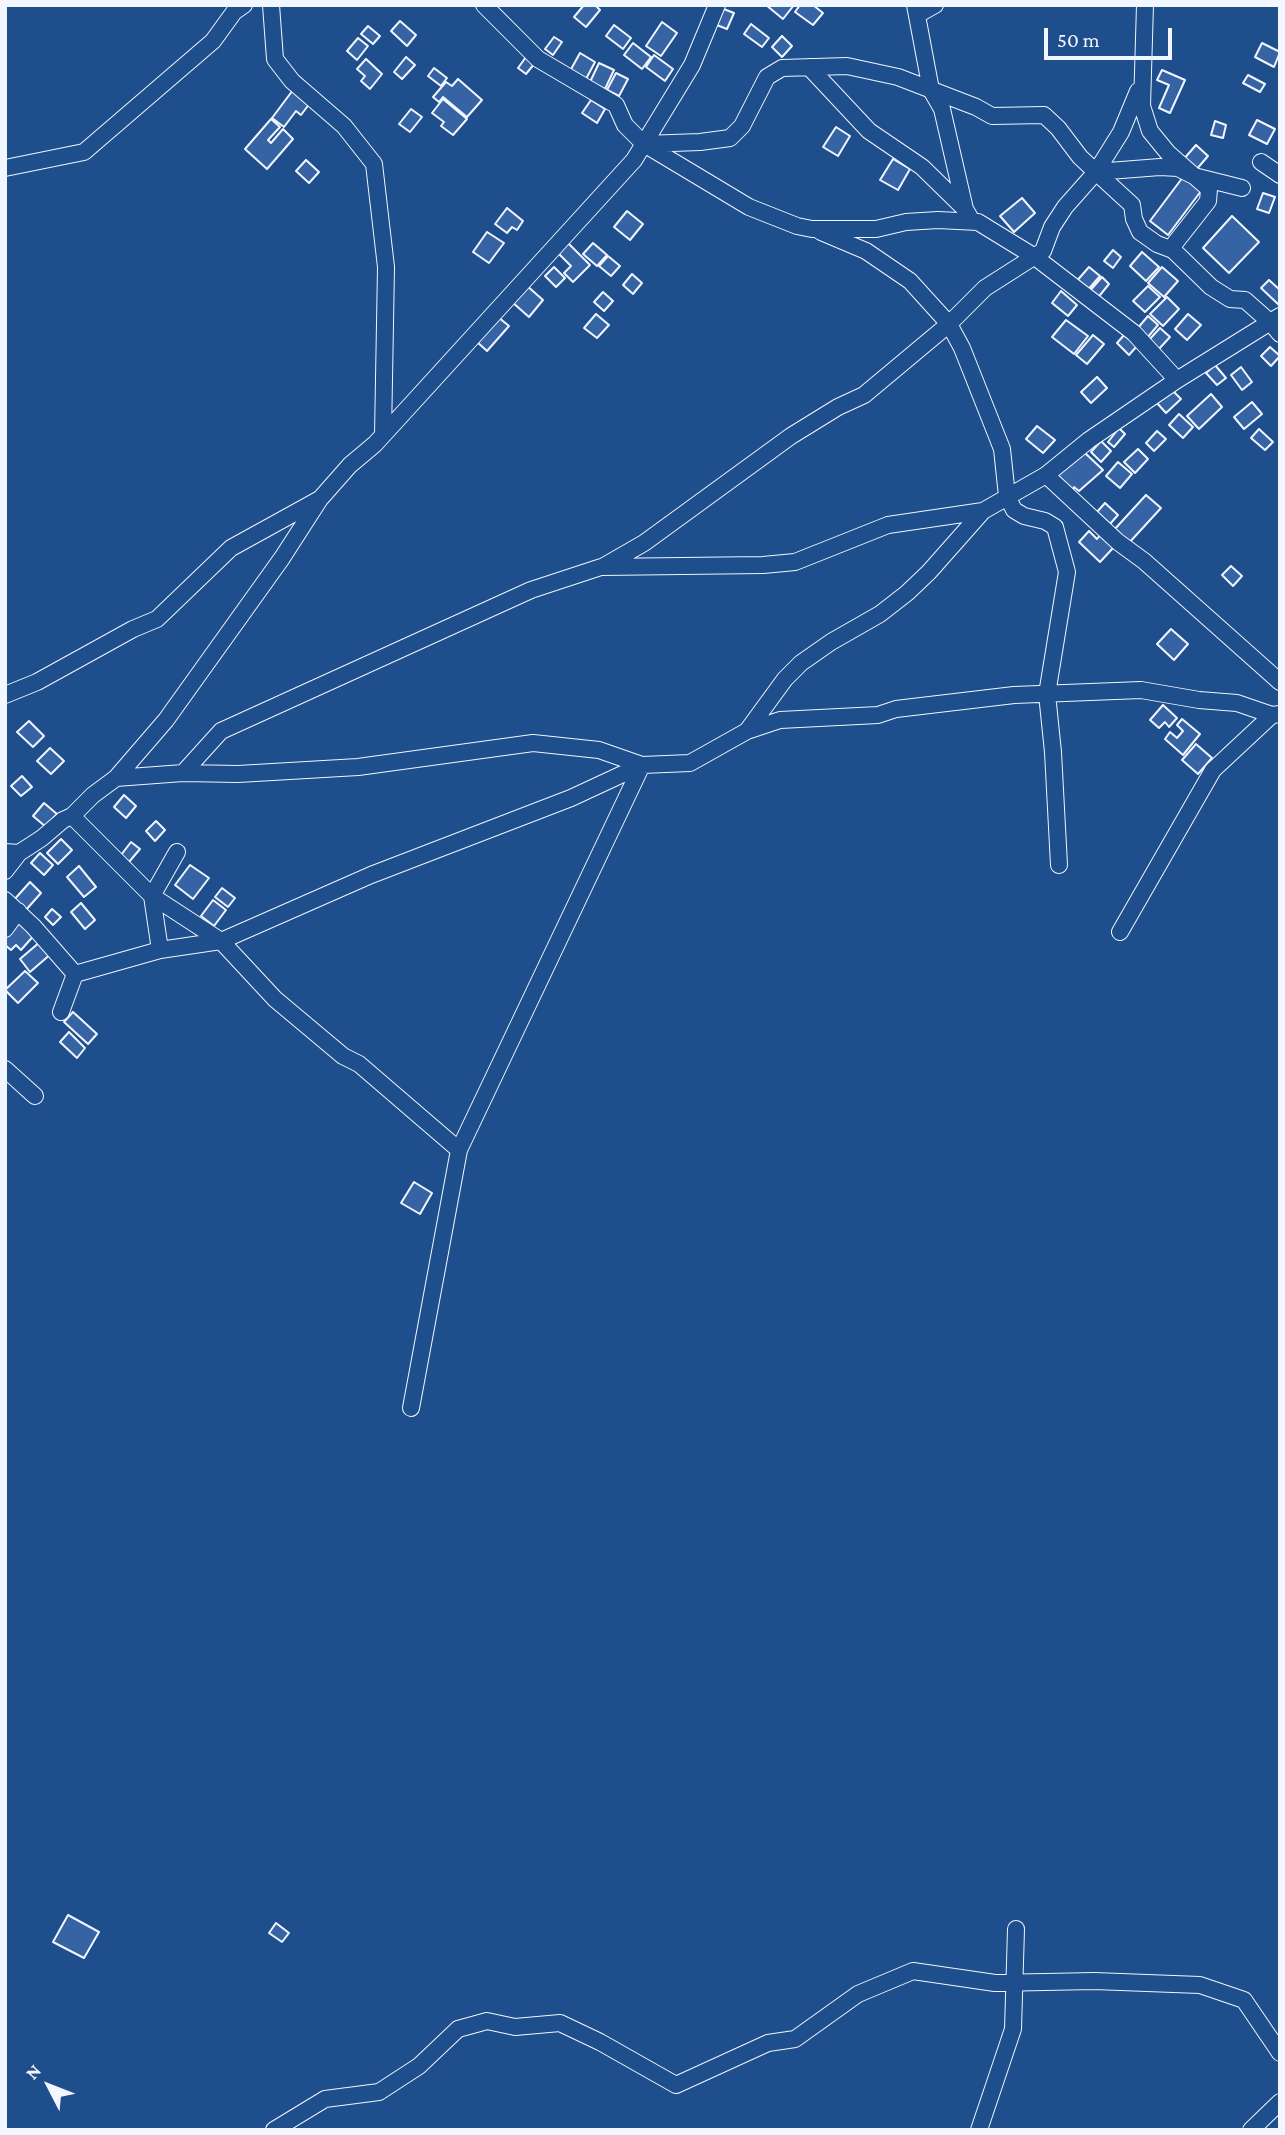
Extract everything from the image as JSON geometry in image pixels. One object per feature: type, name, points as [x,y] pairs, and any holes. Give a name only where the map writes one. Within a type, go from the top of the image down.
[{"type":"street","points":[[5,169],[84,152],[213,41],[234,12],[244,5]]},
{"type":"street","points":[[271,5],[275,59],[292,81],[344,126],[374,164],[386,267],[383,435]]},
{"type":"street","points":[[484,5],[538,60],[617,105],[625,125],[644,144],[749,207],[866,251],[910,281],[949,324],[962,348],[1002,449],[1007,496],[1014,510],[1055,527],[1067,572],[1047,694],[1059,866]]},
{"type":"street","points":[[5,871],[12,852],[42,838],[116,778],[190,689],[320,499],[350,465],[383,435],[634,160],[692,65],[717,5]]},
{"type":"street","points":[[935,5],[916,10],[931,90],[942,109],[968,215]]},
{"type":"street","points":[[1145,5],[1142,106],[1150,131],[1209,189],[1208,201],[1175,243],[1173,250]]},
{"type":"street","points":[[644,144],[730,138],[741,126],[767,77],[782,68],[847,66],[898,77],[992,116],[1044,115],[1058,128],[1080,157],[1132,205],[1140,232],[1157,244],[1173,250],[1211,286],[1230,299],[1245,300],[1277,324]]},
{"type":"street","points":[[810,67],[869,131],[922,167],[968,215],[1035,257],[1134,333],[1177,380]]},
{"type":"street","points":[[183,773],[221,731],[531,590],[601,567],[644,543],[791,436],[838,407],[864,395],[949,324],[985,288],[1043,250],[1065,207],[1096,172],[1121,132],[1142,81]]},
{"type":"street","points":[[1261,162],[1280,175]]},
{"type":"street","points":[[1096,172],[1178,168],[1194,176],[1242,188]]},
{"type":"street","points":[[812,229],[876,229],[906,222],[968,215]]},
{"type":"street","points":[[747,731],[785,679],[801,663],[880,614],[906,593],[929,572],[983,511],[1046,475],[1089,440],[1257,328],[1277,324]]},
{"type":"street","points":[[1046,475],[1118,542],[1144,561],[1280,682]]},
{"type":"street","points":[[5,695],[37,682],[133,629],[157,619],[231,548],[320,499]]},
{"type":"street","points":[[601,567],[795,562],[888,525],[983,511]]},
{"type":"street","points":[[116,778],[358,766],[533,743],[599,750],[642,765],[690,763],[747,731],[780,720],[878,715],[896,709],[937,703],[1047,694],[1142,690],[1199,700],[1237,703],[1276,715]]},
{"type":"street","points":[[1121,932],[1213,770],[1276,715]]},
{"type":"street","points":[[75,974],[160,950],[221,941],[371,875],[571,798],[642,765]]},
{"type":"street","points":[[411,1408],[459,1150],[642,765]]},
{"type":"street","points":[[72,816],[152,896],[221,941],[275,999],[343,1056],[359,1064],[459,1150]]},
{"type":"street","points":[[160,950],[152,896],[177,852]]},
{"type":"street","points":[[5,900],[75,974]]},
{"type":"street","points":[[5,929],[18,911]]},
{"type":"street","points":[[61,1012],[75,974]]},
{"type":"street","points":[[5,1069],[35,1096]]},
{"type":"street","points":[[979,2130],[1013,2029],[1016,1929]]},
{"type":"street","points":[[274,2130],[324,2099],[379,2092],[419,2066],[458,2029],[487,2021],[515,2027],[560,2023],[677,2085],[768,2043],[795,2039],[859,1994],[913,1971],[995,1983],[1094,1981],[1200,1985],[1244,2000],[1280,2053]]},
{"type":"street","points":[[1251,2130],[1280,2102]]},
{"type":"building","points":[[584,5],[595,5],[600,10],[586,27],[574,17]]},
{"type":"building","points":[[766,5],[794,5],[783,19]]},
{"type":"building","points":[[800,5],[813,5],[823,13],[813,25],[795,12]]},
{"type":"building","points":[[721,8],[734,13],[727,29],[714,24]]},
{"type":"building","points":[[400,21],[416,35],[407,46],[391,31]]},
{"type":"building","points":[[662,22],[677,33],[661,56],[646,46]]},
{"type":"building","points":[[751,24],[769,38],[762,47],[744,34]]},
{"type":"building","points":[[614,25],[631,38],[623,49],[606,36]]},
{"type":"building","points":[[368,26],[380,36],[373,44],[361,34]]},
{"type":"building","points":[[782,36],[792,46],[782,57],[772,47]]},
{"type":"building","points":[[554,37],[562,42],[553,55],[545,49]]},
{"type":"building","points":[[358,38],[368,46],[357,60],[347,51]]},
{"type":"building","points":[[633,43],[651,57],[642,69],[624,55]]},
{"type":"building","points":[[1262,43],[1280,52],[1274,67],[1255,57]]},
{"type":"building","points":[[580,53],[595,62],[586,79],[570,71]]},
{"type":"building","points":[[654,55],[673,69],[665,81],[646,67]]},
{"type":"building","points":[[406,57],[415,65],[402,79],[394,72]]},
{"type":"building","points":[[526,57],[535,63],[526,74],[518,68]]},
{"type":"building","points":[[366,59],[382,74],[370,89],[361,81],[365,76],[357,69]]},
{"type":"building","points":[[599,63],[614,70],[605,89],[590,82]]},
{"type":"building","points":[[434,68],[447,78],[441,86],[428,76]]},
{"type":"building","points":[[1162,70],[1185,80],[1170,113],[1159,108],[1169,85],[1157,80]]},
{"type":"building","points":[[616,73],[628,79],[619,96],[607,90]]},
{"type":"building","points":[[1248,75],[1265,84],[1260,92],[1243,83]]},
{"type":"building","points":[[458,79],[482,100],[467,117],[443,97],[439,102],[433,97],[446,82],[452,86]]},
{"type":"building","points":[[293,90],[310,103],[301,115],[296,111],[284,127],[272,118]]},
{"type":"building","points":[[443,99],[467,119],[453,135],[441,126],[444,122],[432,113]]},
{"type":"building","points":[[591,100],[605,109],[597,123],[582,113]]},
{"type":"building","points":[[411,109],[422,117],[410,132],[399,124]]},
{"type":"building","points":[[271,119],[280,127],[268,140],[271,143],[283,129],[293,139],[267,169],[245,149]]},
{"type":"building","points":[[1257,120],[1275,129],[1267,144],[1249,135]]},
{"type":"building","points":[[1215,121],[1226,125],[1223,138],[1211,135]]},
{"type":"building","points":[[836,127],[850,136],[838,156],[823,147]]},
{"type":"building","points":[[1196,145],[1208,156],[1196,170],[1183,160]]},
{"type":"building","points":[[893,159],[910,169],[898,190],[880,180]]},
{"type":"building","points":[[306,160],[319,172],[309,183],[296,171]]},
{"type":"building","points":[[1183,177],[1201,191],[1168,235],[1150,221]]},
{"type":"building","points":[[1263,193],[1275,197],[1269,213],[1257,209]]},
{"type":"building","points":[[1022,198],[1035,213],[1014,232],[1000,216]]},
{"type":"building","points":[[507,208],[523,221],[517,230],[512,227],[507,233],[495,224]]},
{"type":"building","points":[[627,211],[643,224],[630,240],[614,227]]},
{"type":"building","points":[[1232,216],[1259,242],[1229,273],[1203,248]]},
{"type":"building","points":[[487,232],[504,243],[489,263],[473,252]]},
{"type":"building","points":[[565,240],[590,265],[573,282],[564,273],[571,266],[555,250]]},
{"type":"building","points":[[593,243],[607,255],[597,266],[583,254]]},
{"type":"building","points":[[1113,250],[1121,257],[1113,268],[1104,261]]},
{"type":"building","points":[[1142,252],[1159,267],[1146,281],[1130,266]]},
{"type":"building","points":[[608,256],[620,266],[611,276],[599,266]]},
{"type":"building","points":[[554,267],[565,278],[556,287],[545,276]]},
{"type":"building","points":[[1089,267],[1100,276],[1086,292],[1075,283]]},
{"type":"building","points":[[1162,267],[1178,281],[1164,297],[1148,283]]},
{"type":"building","points":[[632,274],[642,283],[633,294],[623,285]]},
{"type":"building","points":[[1102,277],[1109,284],[1096,300],[1088,293]]},
{"type":"building","points":[[1269,280],[1280,290],[1279,305],[1261,288]]},
{"type":"building","points":[[526,285],[543,300],[529,317],[512,302]]},
{"type":"building","points":[[1148,286],[1160,297],[1145,312],[1133,301]]},
{"type":"building","points":[[1061,291],[1077,305],[1068,316],[1052,303]]},
{"type":"building","points":[[603,292],[613,301],[604,311],[594,302]]},
{"type":"building","points":[[1167,297],[1179,309],[1163,326],[1150,314]]},
{"type":"building","points":[[596,314],[609,325],[597,338],[584,328]]},
{"type":"building","points":[[1188,314],[1201,325],[1187,340],[1175,329]]},
{"type":"building","points":[[1148,316],[1158,325],[1147,338],[1137,329]]},
{"type":"building","points":[[498,317],[509,326],[487,351],[476,341]]},
{"type":"building","points":[[1066,320],[1088,336],[1074,354],[1052,337]]},
{"type":"building","points":[[1160,328],[1170,337],[1158,350],[1148,341]]},
{"type":"building","points":[[1125,334],[1137,346],[1129,355],[1117,343]]},
{"type":"building","points":[[1093,335],[1104,344],[1087,364],[1076,355]]},
{"type":"building","points":[[1270,347],[1280,356],[1271,366],[1261,356]]},
{"type":"building","points":[[1215,365],[1226,378],[1217,385],[1206,373]]},
{"type":"building","points":[[1241,367],[1252,382],[1242,390],[1231,375]]},
{"type":"building","points":[[1097,377],[1107,388],[1091,403],[1081,392]]},
{"type":"building","points":[[1170,388],[1181,399],[1166,413],[1156,402]]},
{"type":"building","points":[[1211,394],[1222,407],[1199,429],[1187,416]]},
{"type":"building","points":[[1252,402],[1262,414],[1244,429],[1234,417]]},
{"type":"building","points":[[1179,414],[1193,427],[1183,438],[1169,425]]},
{"type":"building","points":[[1037,426],[1055,440],[1043,453],[1026,439]]},
{"type":"building","points":[[1119,428],[1125,434],[1114,447],[1108,442]]},
{"type":"building","points":[[1259,429],[1273,442],[1265,450],[1251,438]]},
{"type":"building","points":[[1157,431],[1166,439],[1154,451],[1146,443]]},
{"type":"building","points":[[1101,441],[1111,451],[1101,462],[1091,452]]},
{"type":"building","points":[[1138,449],[1148,459],[1135,473],[1124,462]]},
{"type":"building","points":[[1085,453],[1103,470],[1079,491],[1074,487],[1072,492],[1056,476]]},
{"type":"building","points":[[1118,462],[1132,474],[1120,488],[1106,476]]},
{"type":"building","points":[[1146,495],[1161,508],[1128,544],[1113,531]]},
{"type":"building","points":[[1105,503],[1118,515],[1110,524],[1097,512]]},
{"type":"building","points":[[1089,531],[1097,539],[1101,534],[1114,547],[1100,562],[1079,542]]},
{"type":"building","points":[[1231,566],[1242,576],[1233,586],[1222,575]]},
{"type":"building","points":[[1171,629],[1188,644],[1174,660],[1157,644]]},
{"type":"building","points":[[1163,705],[1177,718],[1169,727],[1165,722],[1159,728],[1150,720]]},
{"type":"building","points":[[1182,719],[1200,734],[1183,755],[1165,739],[1170,732],[1177,738],[1183,731],[1177,725]]},
{"type":"building","points":[[29,721],[44,736],[33,747],[17,732]]},
{"type":"building","points":[[1196,744],[1212,758],[1198,774],[1182,760]]},
{"type":"building","points":[[50,748],[64,761],[51,774],[37,761]]},
{"type":"building","points":[[22,776],[32,787],[21,796],[11,786]]},
{"type":"building","points":[[124,795],[136,806],[126,818],[114,807]]},
{"type":"building","points":[[44,803],[57,814],[46,827],[33,816]]},
{"type":"building","points":[[156,821],[165,830],[155,841],[146,831]]},
{"type":"building","points":[[61,839],[72,850],[58,864],[47,853]]},
{"type":"building","points":[[131,842],[140,849],[129,862],[121,855]]},
{"type":"building","points":[[40,853],[53,865],[44,875],[31,863]]},
{"type":"building","points":[[190,865],[209,878],[193,899],[175,885]]},
{"type":"building","points":[[79,866],[96,887],[84,897],[67,877]]},
{"type":"building","points":[[30,882],[41,893],[25,911],[13,901]]},
{"type":"building","points":[[222,888],[235,898],[228,907],[215,897]]},
{"type":"building","points":[[213,900],[226,910],[214,926],[201,916]]},
{"type":"building","points":[[81,903],[95,920],[85,929],[71,912]]},
{"type":"building","points":[[52,909],[61,917],[53,925],[45,917]]},
{"type":"building","points":[[22,919],[37,932],[21,950],[16,945],[11,950],[5,945],[5,938]]},
{"type":"building","points":[[41,941],[52,953],[30,972],[20,959]]},
{"type":"building","points":[[25,971],[38,983],[18,1003],[5,990]]},
{"type":"building","points":[[73,1012],[97,1034],[88,1044],[64,1022]]},
{"type":"building","points":[[69,1032],[85,1048],[77,1058],[60,1042]]},
{"type":"building","points":[[414,1182],[432,1193],[420,1214],[401,1203]]},
{"type":"building","points":[[68,1915],[99,1932],[84,1958],[53,1942]]},
{"type":"building","points":[[276,1923],[289,1933],[282,1942],[269,1933]]}]
